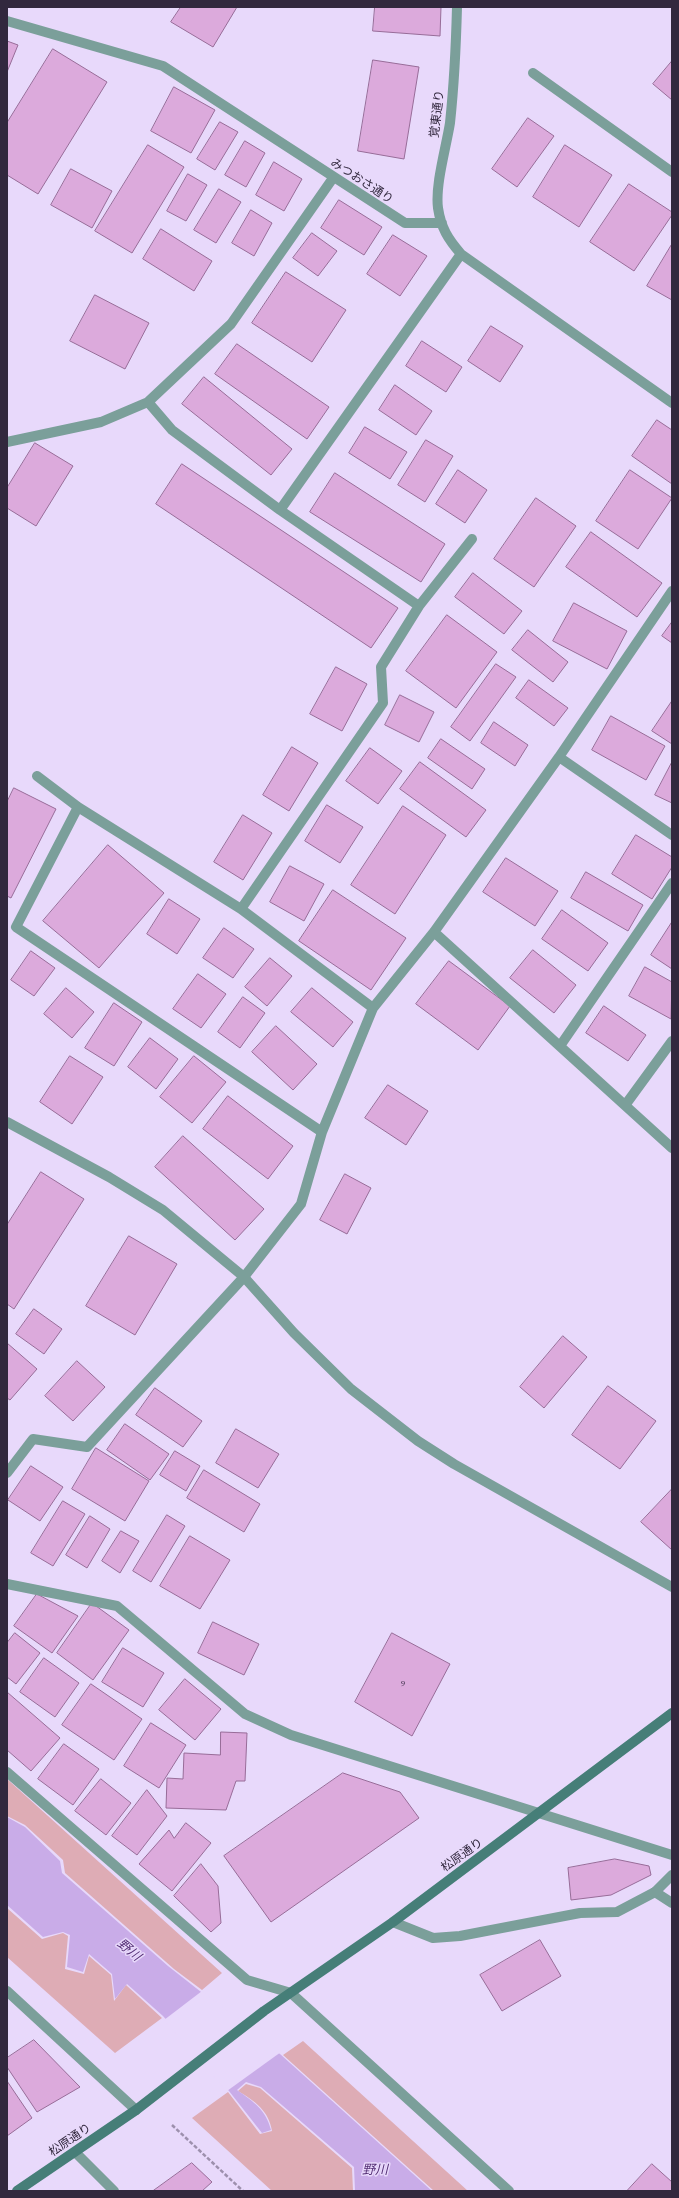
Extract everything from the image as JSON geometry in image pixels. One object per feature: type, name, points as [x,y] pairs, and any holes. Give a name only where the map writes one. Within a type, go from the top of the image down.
[{"type":"main road","name":"松原通り","points":[[17,2191],[76,2153],[136,2110],[264,2011],[393,1922],[672,1713]]},
{"type":"street","name":"覚東通り","points":[[442,223],[438,195],[450,124],[455,67],[457,7]]},
{"type":"street","name":"みつおさ通り","points":[[7,21],[163,66],[404,223],[442,223]]},
{"type":"street","points":[[533,73],[672,172]]},
{"type":"street","points":[[7,442],[102,422],[148,402],[231,324],[333,178]]},
{"type":"street","points":[[442,223],[447,238],[461,254],[672,403]]},
{"type":"street","points":[[280,510],[461,254]]},
{"type":"street","points":[[148,402],[172,430],[280,510],[419,606]]},
{"type":"street","points":[[241,909],[383,703],[381,667],[419,606],[472,539]]},
{"type":"street","points":[[7,1473],[33,1439],[87,1447],[244,1277],[301,1204],[322,1132],[373,1008],[434,932],[559,757],[672,592]]},
{"type":"street","points":[[559,757],[672,835]]},
{"type":"street","points":[[37,776],[78,807],[241,909],[373,1008]]},
{"type":"street","points":[[78,807],[16,927],[322,1132]]},
{"type":"street","points":[[560,1046],[672,883]]},
{"type":"street","points":[[434,932],[626,1104],[672,1148]]},
{"type":"street","points":[[626,1104],[672,1041]]},
{"type":"street","points":[[7,1122],[109,1177],[163,1210],[244,1277],[294,1333],[351,1389],[391,1422],[454,1464],[672,1587]]},
{"type":"street","points":[[7,1584],[116,1606],[245,1714],[291,1735],[672,1855]]},
{"type":"street","points":[[7,1772],[246,1980],[291,1993],[509,2191]]},
{"type":"street","points":[[393,1922],[433,1938],[460,1936],[580,1913],[617,1912],[655,1892],[672,1875]]},
{"type":"street","points":[[655,1892],[672,1903]]},
{"type":"street","points":[[7,1991],[136,2110]]},
{"type":"street","points":[[76,2153],[114,2191]]},
{"type":"path","points":[[172,2125],[243,2191]]},
{"type":"shaded area","points":[[7,1779],[222,1973],[202,1990],[174,1969],[65,1873],[63,1860],[25,1825],[7,1816]]},
{"type":"shaded area","points":[[7,1908],[42,1939],[63,1933],[68,1936],[65,1969],[84,1974],[89,1956],[111,1975],[114,2001],[126,1985],[162,2018],[115,2053],[7,1957]]},
{"type":"shaded area","points":[[303,2041],[468,2191],[434,2191],[283,2055]]},
{"type":"shaded area","points":[[246,2084],[260,2088],[352,2168],[353,2191],[272,2191],[192,2118],[228,2092],[260,2134],[272,2131],[268,2118],[260,2107],[238,2091]]},
{"type":"water","name":"野川","points":[[7,1817],[25,1827],[60,1861],[62,1873],[168,1966],[280,2054],[432,2191],[355,2191],[354,2167],[261,2087],[246,2082],[237,2090],[254,2103],[266,2117],[271,2130],[262,2133],[229,2091],[163,2016],[127,1984],[115,1999],[112,1974],[89,1954],[83,1972],[67,1967],[70,1935],[63,1932],[43,1937],[7,1905]]},
{"type":"pier","points":[[202,1991],[281,2052],[227,2091],[164,2020]]},
{"type":"building","points":[[181,7],[237,7],[213,47],[171,22]]},
{"type":"building","points":[[375,7],[441,7],[440,36],[373,31]]},
{"type":"building","points":[[7,41],[18,45],[7,72]]},
{"type":"building","points":[[53,49],[107,82],[38,194],[7,175],[7,123]]},
{"type":"building","points":[[373,60],[419,67],[404,159],[358,151]]},
{"type":"building","points":[[672,61],[672,100],[653,84]]},
{"type":"building","points":[[174,87],[215,110],[191,153],[151,131]]},
{"type":"building","points":[[528,118],[554,136],[517,187],[492,169]]},
{"type":"building","points":[[220,122],[238,132],[215,170],[197,159]]},
{"type":"building","points":[[245,141],[265,153],[246,187],[225,175]]},
{"type":"building","points":[[148,145],[184,167],[132,253],[95,231]]},
{"type":"building","points":[[565,145],[612,175],[579,227],[533,197]]},
{"type":"building","points":[[274,162],[302,179],[284,211],[256,195]]},
{"type":"building","points":[[71,169],[112,191],[92,228],[51,205]]},
{"type":"building","points":[[188,174],[207,185],[186,221],[167,211]]},
{"type":"building","points":[[629,184],[672,212],[672,215],[634,271],[590,242]]},
{"type":"building","points":[[219,189],[241,202],[216,243],[194,230]]},
{"type":"building","points":[[339,200],[382,227],[364,255],[321,228]]},
{"type":"building","points":[[251,210],[272,223],[254,256],[232,243]]},
{"type":"building","points":[[161,229],[212,261],[194,291],[143,259]]},
{"type":"building","points":[[312,233],[337,251],[318,276],[293,258]]},
{"type":"building","points":[[393,235],[427,256],[400,296],[367,274]]},
{"type":"building","points":[[672,244],[672,300],[647,286]]},
{"type":"building","points":[[286,272],[346,310],[312,362],[252,323]]},
{"type":"building","points":[[95,295],[149,323],[125,369],[70,341]]},
{"type":"building","points":[[491,326],[523,346],[500,382],[468,361]]},
{"type":"building","points":[[422,341],[462,367],[446,392],[406,366]]},
{"type":"building","points":[[237,344],[329,407],[307,439],[215,374]]},
{"type":"building","points":[[204,377],[292,449],[271,475],[182,404]]},
{"type":"building","points":[[395,385],[432,411],[416,435],[379,410]]},
{"type":"building","points":[[657,420],[672,430],[672,484],[632,456]]},
{"type":"building","points":[[365,427],[407,452],[390,479],[349,453]]},
{"type":"building","points":[[426,440],[453,456],[425,502],[398,485]]},
{"type":"building","points":[[35,443],[73,466],[36,526],[7,508],[7,488]]},
{"type":"building","points":[[182,464],[398,608],[371,648],[156,504]]},
{"type":"building","points":[[458,470],[487,490],[465,523],[436,504]]},
{"type":"building","points":[[630,470],[672,498],[638,549],[596,521]]},
{"type":"building","points":[[335,473],[445,544],[421,582],[310,512]]},
{"type":"building","points":[[536,498],[576,526],[534,587],[494,559]]},
{"type":"building","points":[[591,532],[662,583],[637,617],[566,567]]},
{"type":"building","points":[[473,573],[522,611],[504,634],[455,597]]},
{"type":"building","points":[[574,603],[627,631],[607,669],[553,641]]},
{"type":"building","points":[[447,615],[497,652],[456,708],[406,671]]},
{"type":"building","points":[[672,622],[672,643],[662,636]]},
{"type":"building","points":[[528,630],[568,662],[553,682],[512,650]]},
{"type":"building","points":[[496,664],[516,677],[470,741],[451,727]]},
{"type":"building","points":[[336,667],[367,684],[342,731],[310,714]]},
{"type":"building","points":[[529,680],[568,708],[554,726],[516,698]]},
{"type":"building","points":[[400,695],[434,712],[419,742],[385,725]]},
{"type":"building","points":[[672,701],[672,744],[652,731]]},
{"type":"building","points":[[611,716],[665,746],[646,780],[592,750]]},
{"type":"building","points":[[494,722],[528,745],[515,766],[481,743]]},
{"type":"building","points":[[441,739],[485,769],[472,789],[428,758]]},
{"type":"building","points":[[292,747],[318,763],[289,811],[263,795]]},
{"type":"building","points":[[370,748],[402,771],[378,804],[346,781]]},
{"type":"building","points":[[420,762],[486,810],[466,837],[400,789]]},
{"type":"building","points":[[672,762],[672,803],[655,795]]},
{"type":"building","points":[[14,788],[56,809],[11,898],[7,896],[7,802]]},
{"type":"building","points":[[327,805],[363,827],[340,863],[305,841]]},
{"type":"building","points":[[403,806],[446,835],[395,914],[351,885]]},
{"type":"building","points":[[243,815],[272,833],[243,880],[214,862]]},
{"type":"building","points":[[636,835],[672,857],[672,867],[652,899],[612,874]]},
{"type":"building","points":[[108,845],[164,893],[99,968],[43,921]]},
{"type":"building","points":[[506,858],[558,891],[535,926],[483,892]]},
{"type":"building","points":[[290,866],[324,884],[304,921],[270,902]]},
{"type":"building","points":[[586,872],[643,905],[628,931],[571,898]]},
{"type":"building","points":[[333,890],[406,938],[371,990],[299,941]]},
{"type":"building","points":[[169,899],[200,919],[177,954],[147,934]]},
{"type":"building","points":[[562,910],[608,943],[588,971],[542,939]]},
{"type":"building","points":[[672,922],[672,969],[651,955]]},
{"type":"building","points":[[224,928],[254,949],[233,978],[203,958]]},
{"type":"building","points":[[533,950],[576,985],[554,1013],[510,978]]},
{"type":"building","points":[[31,951],[55,968],[34,996],[11,980]]},
{"type":"building","points":[[270,958],[292,976],[267,1006],[245,987]]},
{"type":"building","points":[[449,961],[510,1006],[478,1050],[416,1004]]},
{"type":"building","points":[[645,967],[672,982],[671,1019],[629,996]]},
{"type":"building","points":[[198,974],[226,994],[201,1028],[173,1009]]},
{"type":"building","points":[[66,988],[94,1012],[72,1038],[44,1014]]},
{"type":"building","points":[[312,988],[353,1022],[333,1047],[291,1012]]},
{"type":"building","points":[[243,997],[265,1013],[240,1048],[218,1032]]},
{"type":"building","points":[[114,1003],[142,1022],[114,1066],[85,1048]]},
{"type":"building","points":[[604,1006],[646,1035],[628,1061],[586,1033]]},
{"type":"building","points":[[276,1026],[317,1064],[293,1090],[252,1052]]},
{"type":"building","points":[[150,1038],[178,1059],[156,1089],[128,1067]]},
{"type":"building","points":[[70,1056],[103,1077],[72,1124],[40,1102]]},
{"type":"building","points":[[194,1056],[226,1082],[192,1123],[160,1097]]},
{"type":"building","points":[[388,1085],[428,1111],[406,1145],[365,1118]]},
{"type":"building","points":[[228,1096],[293,1146],[268,1179],[203,1129]]},
{"type":"building","points":[[183,1136],[264,1209],[235,1240],[155,1167]]},
{"type":"building","points":[[41,1172],[84,1199],[14,1309],[7,1304],[7,1225]]},
{"type":"building","points":[[345,1174],[371,1188],[347,1234],[320,1220]]},
{"type":"building","points":[[129,1236],[177,1264],[135,1335],[86,1306]]},
{"type":"building","points":[[34,1309],[62,1329],[44,1354],[16,1334]]},
{"type":"building","points":[[563,1336],[587,1357],[544,1408],[520,1387]]},
{"type":"building","points":[[7,1343],[37,1369],[10,1400],[7,1398]]},
{"type":"building","points":[[77,1361],[105,1387],[73,1421],[45,1396]]},
{"type":"building","points":[[608,1386],[656,1421],[620,1469],[572,1435]]},
{"type":"building","points":[[155,1388],[202,1421],[183,1447],[136,1415]]},
{"type":"building","points":[[125,1424],[169,1454],[150,1480],[107,1450]]},
{"type":"building","points":[[236,1429],[279,1454],[258,1488],[216,1463]]},
{"type":"building","points":[[96,1448],[149,1481],[125,1521],[72,1489]]},
{"type":"building","points":[[175,1451],[200,1466],[186,1491],[160,1475]]},
{"type":"building","points":[[31,1466],[63,1487],[40,1521],[8,1500]]},
{"type":"building","points":[[204,1470],[260,1504],[244,1532],[187,1498]]},
{"type":"building","points":[[672,1489],[672,1550],[641,1522]]},
{"type":"building","points":[[63,1501],[85,1514],[53,1566],[31,1553]]},
{"type":"building","points":[[167,1515],[185,1526],[151,1582],[133,1571]]},
{"type":"building","points":[[90,1516],[110,1529],[87,1568],[66,1555]]},
{"type":"building","points":[[121,1531],[139,1541],[120,1573],[102,1561]]},
{"type":"building","points":[[190,1536],[230,1560],[200,1609],[160,1586]]},
{"type":"building","points":[[37,1594],[78,1616],[52,1653],[14,1626]]},
{"type":"building","points":[[92,1603],[129,1630],[93,1680],[57,1653]]},
{"type":"building","points":[[213,1622],[259,1644],[244,1675],[198,1653]]},
{"type":"building","points":[[15,1633],[40,1653],[16,1684],[7,1677],[7,1643]]},
{"type":"building","points":[[392,1633],[450,1664],[412,1736],[355,1702]]},
{"type":"building","points":[[123,1648],[164,1673],[143,1707],[102,1682]]},
{"type":"building","points":[[44,1658],[79,1683],[55,1717],[20,1692]]},
{"type":"building","points":[[185,1679],[221,1709],[195,1740],[159,1710]]},
{"type":"building","points":[[91,1684],[142,1719],[114,1760],[62,1725]]},
{"type":"building","points":[[7,1692],[60,1738],[31,1771],[7,1750]]},
{"type":"building","points":[[151,1723],[186,1745],[159,1788],[124,1766]]},
{"type":"building","points":[[221,1732],[247,1733],[245,1781],[236,1781],[226,1810],[166,1808],[167,1778],[183,1779],[184,1753],[220,1755]]},
{"type":"building","points":[[64,1744],[99,1769],[73,1805],[38,1779]]},
{"type":"building","points":[[343,1773],[400,1792],[419,1818],[271,1922],[224,1856]]},
{"type":"building","points":[[101,1779],[131,1803],[106,1835],[75,1811]]},
{"type":"building","points":[[147,1790],[167,1816],[137,1855],[112,1836]]},
{"type":"building","points":[[186,1823],[211,1843],[172,1891],[139,1864],[169,1830],[174,1838]]},
{"type":"building","points":[[615,1859],[649,1866],[651,1875],[611,1895],[571,1900],[568,1868]]},
{"type":"building","points":[[201,1864],[218,1886],[221,1923],[211,1932],[174,1896]]},
{"type":"building","points":[[540,1940],[561,1976],[502,2011],[480,1975]]},
{"type":"building","points":[[34,2040],[80,2087],[37,2112],[7,2067],[7,2058]]},
{"type":"building","points":[[7,2081],[32,2118],[7,2136]]},
{"type":"building","points":[[192,2163],[212,2182],[202,2191],[153,2191]]},
{"type":"building","points":[[652,2164],[672,2182],[672,2191],[627,2191]]}]
